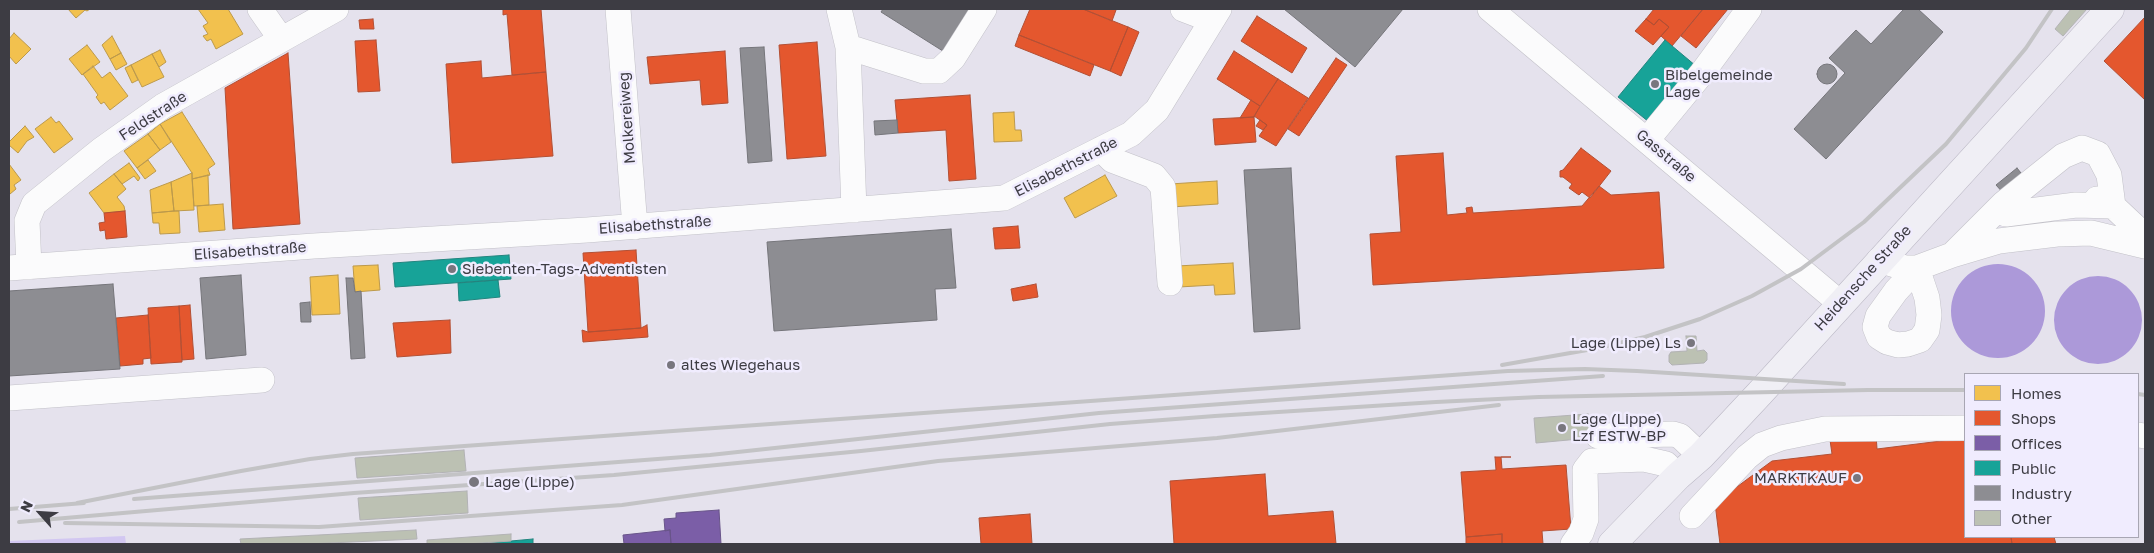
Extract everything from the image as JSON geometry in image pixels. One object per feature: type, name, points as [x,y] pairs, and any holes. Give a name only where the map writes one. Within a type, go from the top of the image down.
[{"type":"main road","name":"Heidensche Straße","points":[[1618,542],[1678,476],[1701,456],[2110,9]]},
{"type":"street","points":[[260,9],[281,39]]},
{"type":"street","name":"Feldstraße","points":[[19,268],[28,221],[34,204],[101,150],[163,106],[336,9]]},
{"type":"street","name":"Molkereiweg","points":[[618,9],[635,227]]},
{"type":"street","points":[[839,9],[848,47],[854,210]]},
{"type":"street","points":[[848,47],[924,71],[939,71],[953,58],[984,9]]},
{"type":"street","points":[[1183,9],[1216,14]]},
{"type":"street","name":"Gasstraße","points":[[1490,9],[1840,303]]},
{"type":"street","points":[[1647,140],[1702,73],[1749,9]]},
{"type":"street","name":"Elisabethstraße","points":[[19,268],[314,246],[635,227],[1004,198],[1131,134],[1157,110],[1216,14]]},
{"type":"street","points":[[1952,255],[2063,156],[2082,148],[2098,154],[2109,175],[2113,206]]},
{"type":"street","points":[[1101,149],[1112,160],[1154,176],[1163,187],[1170,283]]},
{"type":"street","points":[[2004,209],[2059,196],[2080,194],[2113,206],[2145,236]]},
{"type":"street","points":[[1879,260],[1905,268],[1917,268],[1999,241],[2057,234],[2091,233],[2145,248]]},
{"type":"street","points":[[1952,255],[1992,249],[2065,247],[2145,248]]},
{"type":"street","points":[[9,398],[262,380]]},
{"type":"street","points":[[1692,516],[1747,457],[1762,445],[1781,438],[1825,429],[1964,428]]},
{"type":"street","points":[[1598,436],[1673,434],[1680,436],[1701,456]]},
{"type":"street","points":[[1573,544],[1581,533],[1586,519],[1585,470],[1592,461],[1644,458],[1666,464],[1678,476]]},
{"type":"shaded area","points":[[1998,264],[2016,268],[2031,278],[2041,293],[2045,311],[2041,329],[2031,344],[2016,354],[1998,358],[1980,354],[1965,344],[1955,329],[1951,311],[1955,293],[1965,278],[1980,268]]},
{"type":"shaded area","points":[[2098,276],[2115,279],[2123,283],[2135,295],[2139,303],[2142,320],[2139,337],[2135,345],[2123,357],[2115,361],[2098,364],[2081,361],[2073,357],[2061,345],[2057,337],[2054,320],[2057,303],[2061,295],[2073,283],[2081,279]]},
{"type":"shaded area","points":[[125,536],[126,544],[9,544],[9,541]]},
{"type":"building: Homes","points":[[68,9],[90,9],[85,10],[76,18]]},
{"type":"building: Homes","points":[[198,9],[228,9],[243,34],[216,49],[211,39],[207,41],[203,36],[208,34],[203,26],[208,23]]},
{"type":"building: Homes","points":[[14,33],[31,49],[16,64],[9,56],[9,39]]},
{"type":"building: Homes","points":[[112,36],[121,53],[110,59],[102,45]]},
{"type":"building: Homes","points":[[87,45],[100,62],[82,75],[69,59]]},
{"type":"building: Homes","points":[[160,50],[166,62],[159,67],[152,54]]},
{"type":"building: Homes","points":[[121,53],[127,64],[116,70],[110,59]]},
{"type":"building: Homes","points":[[152,54],[164,77],[142,87],[131,65]]},
{"type":"building: Homes","points":[[131,65],[138,80],[132,83],[125,68]]},
{"type":"building: Homes","points":[[93,66],[102,78],[110,72],[128,96],[110,110],[104,102],[101,104],[96,97],[98,95],[83,74]]},
{"type":"building: Homes","points":[[182,112],[215,164],[208,169],[210,175],[192,179],[192,173],[160,124]]},
{"type":"building: Homes","points":[[1014,112],[1015,130],[1021,130],[1022,141],[994,142],[993,113]]},
{"type":"building: Homes","points":[[51,117],[56,123],[59,121],[73,139],[54,153],[35,129]]},
{"type":"building: Homes","points":[[160,124],[171,142],[160,150],[148,134]]},
{"type":"building: Homes","points":[[25,126],[34,137],[27,141],[18,153],[9,145],[9,142]]},
{"type":"building: Homes","points":[[148,134],[160,150],[137,168],[124,151]]},
{"type":"building: Homes","points":[[148,160],[156,171],[145,179],[137,168]]},
{"type":"building: Homes","points":[[129,163],[140,178],[138,181],[134,176],[122,184],[114,174]]},
{"type":"building: Homes","points":[[9,164],[21,180],[14,185],[16,189],[10,194],[9,192]]},
{"type":"building: Homes","points":[[192,173],[194,210],[174,211],[171,182]]},
{"type":"building: Homes","points":[[114,174],[126,189],[117,197],[124,206],[125,211],[104,213],[89,193]]},
{"type":"building: Homes","points":[[208,175],[209,205],[194,206],[192,179]]},
{"type":"building: Homes","points":[[1105,175],[1117,196],[1075,218],[1064,198]]},
{"type":"building: Homes","points":[[1217,181],[1218,204],[1171,207],[1170,184]]},
{"type":"building: Homes","points":[[171,182],[174,211],[152,213],[150,190]]},
{"type":"building: Homes","points":[[223,204],[225,230],[199,232],[197,206]]},
{"type":"building: Homes","points":[[179,211],[180,233],[160,234],[159,223],[153,223],[152,213]]},
{"type":"building: Homes","points":[[1233,263],[1235,294],[1215,295],[1214,285],[1179,287],[1177,266]]},
{"type":"building: Homes","points":[[378,265],[380,290],[355,292],[353,266]]},
{"type":"building: Homes","points":[[338,275],[340,314],[312,315],[310,277]]},
{"type":"building: Shops","points":[[503,9],[541,9],[546,72],[512,75],[507,14],[503,15]]},
{"type":"building: Shops","points":[[1030,9],[1083,9],[1128,27],[1110,71],[1019,35]]},
{"type":"building: Shops","points":[[1083,9],[1113,9],[1116,10],[1112,21]]},
{"type":"building: Shops","points":[[1654,9],[1703,9],[1672,46],[1661,36],[1669,27],[1659,19],[1654,25],[1646,19]]},
{"type":"building: Shops","points":[[1703,9],[1728,9],[1696,48],[1681,36]]},
{"type":"building: Shops","points":[[1257,16],[1307,48],[1292,73],[1241,41]]},
{"type":"building: Shops","points":[[2145,17],[2145,100],[2104,61]]},
{"type":"building: Shops","points":[[373,19],[374,29],[360,29],[359,20]]},
{"type":"building: Shops","points":[[1646,19],[1654,25],[1659,19],[1669,27],[1653,45],[1635,31]]},
{"type":"building: Shops","points":[[1128,27],[1139,32],[1121,76],[1110,71]]},
{"type":"building: Shops","points":[[1019,35],[1094,65],[1090,76],[1015,46]]},
{"type":"building: Shops","points":[[376,40],[380,91],[358,92],[355,41]]},
{"type":"building: Shops","points":[[817,42],[826,156],[787,159],[779,45]]},
{"type":"building: Shops","points":[[725,51],[728,103],[702,105],[700,80],[650,84],[647,57]]},
{"type":"building: Shops","points":[[1234,51],[1278,79],[1260,106],[1217,79]]},
{"type":"building: Shops","points":[[288,53],[300,224],[233,229],[225,88]]},
{"type":"building: Shops","points":[[1336,58],[1347,65],[1299,136],[1288,129]]},
{"type":"building: Shops","points":[[481,61],[482,78],[546,72],[553,156],[452,163],[446,64]]},
{"type":"building: Shops","points":[[1278,79],[1308,98],[1276,146],[1259,136],[1267,125],[1254,116]]},
{"type":"building: Shops","points":[[970,95],[976,179],[949,181],[946,130],[898,133],[895,100]]},
{"type":"building: Shops","points":[[1251,100],[1260,106],[1254,117],[1240,118]]},
{"type":"building: Shops","points":[[1254,117],[1256,142],[1215,145],[1213,119]]},
{"type":"building: Shops","points":[[1260,120],[1267,125],[1263,130],[1256,126]]},
{"type":"building: Shops","points":[[1581,148],[1611,171],[1590,198],[1582,192],[1579,195],[1576,193],[1569,188],[1572,184],[1563,177],[1560,177],[1560,171],[1563,170]]},
{"type":"building: Shops","points":[[1443,153],[1447,215],[1467,213],[1466,208],[1472,207],[1473,213],[1582,206],[1599,186],[1611,195],[1659,192],[1664,268],[1373,285],[1370,234],[1401,232],[1396,156]]},
{"type":"building: Shops","points":[[125,211],[127,237],[106,239],[105,230],[100,231],[99,223],[105,222],[104,213]]},
{"type":"building: Shops","points":[[1018,226],[1020,248],[995,249],[993,228]]},
{"type":"building: Shops","points":[[636,250],[641,328],[588,332],[583,253]]},
{"type":"building: Shops","points":[[1036,284],[1038,297],[1013,301],[1011,289]]},
{"type":"building: Shops","points":[[190,305],[194,359],[182,360],[179,306]]},
{"type":"building: Shops","points":[[179,306],[182,362],[151,364],[148,308]]},
{"type":"building: Shops","points":[[148,315],[151,358],[143,359],[143,364],[120,366],[116,318]]},
{"type":"building: Shops","points":[[450,320],[451,353],[397,357],[393,323]]},
{"type":"building: Shops","points":[[647,325],[648,337],[583,342],[582,330],[588,332],[641,328]]},
{"type":"building: Shops","name":"MARKTKAUF","points":[[1876,434],[1877,449],[1964,438],[1964,538],[2011,538],[2012,544],[1720,544],[1715,503],[1772,461],[1832,454],[1830,440]]},
{"type":"building: Shops","points":[[1495,457],[1501,457],[1502,469],[1566,465],[1571,529],[1542,531],[1543,544],[1502,544],[1502,534],[1466,537],[1461,472],[1496,470]]},
{"type":"building: Shops","points":[[1265,474],[1268,516],[1333,511],[1336,544],[1174,544],[1170,481]]},
{"type":"building: Shops","points":[[1030,514],[1032,544],[981,544],[979,518]]},
{"type":"building: Shops","points":[[1502,534],[1502,544],[1466,544],[1466,537]]},
{"type":"building: Shops","points":[[2011,538],[2054,538],[2056,544],[2012,544]]},
{"type":"building: Offices","points":[[719,510],[721,544],[671,544],[670,530],[665,531],[664,519],[676,518],[676,513]]},
{"type":"building: Offices","points":[[670,530],[671,544],[624,544],[623,535]]},
{"type":"building: Public","name":"Bibelgemeinde Lage","points":[[1665,40],[1696,66],[1649,122],[1618,97]]},
{"type":"building: Public","name":"Siebenten-Tags-Adventisten","points":[[509,255],[511,279],[395,287],[393,263]]},
{"type":"building: Public","points":[[498,280],[500,297],[459,301],[458,283]]},
{"type":"building: Public","points":[[533,539],[533,544],[468,544],[511,541]]},
{"type":"building: Industry","points":[[883,9],[974,9],[946,53],[881,12]]},
{"type":"building: Industry","points":[[1284,9],[1403,9],[1355,67]]},
{"type":"building: Industry","points":[[1904,9],[1918,9],[1943,32],[1826,159],[1794,129],[1845,73],[1829,58],[1856,30],[1871,44]]},
{"type":"building: Industry","points":[[764,47],[772,161],[748,163],[740,48]]},
{"type":"building: Industry","points":[[1827,64],[1834,67],[1837,74],[1834,81],[1827,84],[1820,81],[1817,74],[1820,67]]},
{"type":"building: Industry","points":[[897,120],[898,133],[875,135],[874,121]]},
{"type":"building: Industry","points":[[1291,168],[1300,329],[1254,332],[1244,170]]},
{"type":"building: Industry","points":[[2017,168],[2025,178],[2005,195],[1996,185]]},
{"type":"building: Industry","points":[[951,229],[956,288],[935,289],[937,320],[774,331],[767,242]]},
{"type":"building: Industry","points":[[241,275],[246,355],[206,359],[200,278]]},
{"type":"building: Industry","points":[[346,278],[353,278],[355,292],[361,291],[365,358],[351,359]]},
{"type":"building: Industry","points":[[113,284],[120,369],[9,376],[9,291]]},
{"type":"building: Industry","points":[[310,302],[311,322],[301,322],[300,303]]},
{"type":"building: Other","points":[[2071,9],[2087,9],[2063,36],[2055,29]]},
{"type":"building: Other","name":"Lage (Lippe) Ls","points":[[1686,336],[1696,336],[1697,351],[1704,350],[1707,353],[1707,360],[1704,363],[1672,365],[1669,362],[1671,352],[1687,351]]},
{"type":"building: Other","name":"Lage (Lippe) Lzf ESTW-BP","points":[[1588,414],[1590,438],[1536,443],[1534,418]]},
{"type":"building: Other","points":[[464,450],[466,471],[357,478],[355,458]]},
{"type":"building: Other","points":[[467,491],[468,513],[360,520],[358,498]]},
{"type":"building: Other","points":[[416,530],[417,539],[308,544],[241,544],[240,539]]},
{"type":"building: Other","points":[[511,534],[511,541],[427,544],[427,540]]},
{"type":"railway","points":[[1502,365],[1593,349],[1645,337],[1700,319],[1752,296],[1801,269],[1864,222],[1946,144],[2026,48],[2052,9]]},
{"type":"railway","points":[[77,503],[241,471],[310,459],[353,454],[1508,371],[1585,369],[1637,371],[1844,384]]},
{"type":"railway","points":[[134,499],[710,455],[1099,413],[1603,376]]},
{"type":"railway","points":[[19,522],[354,493],[614,475],[1110,424],[1215,416],[1539,397],[1868,390],[1964,390]]},
{"type":"railway","points":[[2139,394],[2145,395]]},
{"type":"railway","points":[[65,523],[319,527],[622,505],[938,461],[1217,438],[1499,405]]},
{"type":"railway","points":[[9,509],[84,503]]},
{"type":"place","name":"Bibelgemeinde Lage","points":[[1655,84]]},
{"type":"place","name":"Siebenten-Tags-Adventisten","points":[[452,269]]},
{"type":"place","name":"Lage (Lippe) Ls","points":[[1691,343]]},
{"type":"place","name":"altes Wiegehaus","points":[[671,365]]},
{"type":"place","name":"Lage (Lippe) Lzf ESTW-BP","points":[[1562,428]]},
{"type":"place","name":"MARKTKAUF","points":[[1857,478]]},
{"type":"place","name":"Lage (Lippe)","points":[[474,482]]}]
